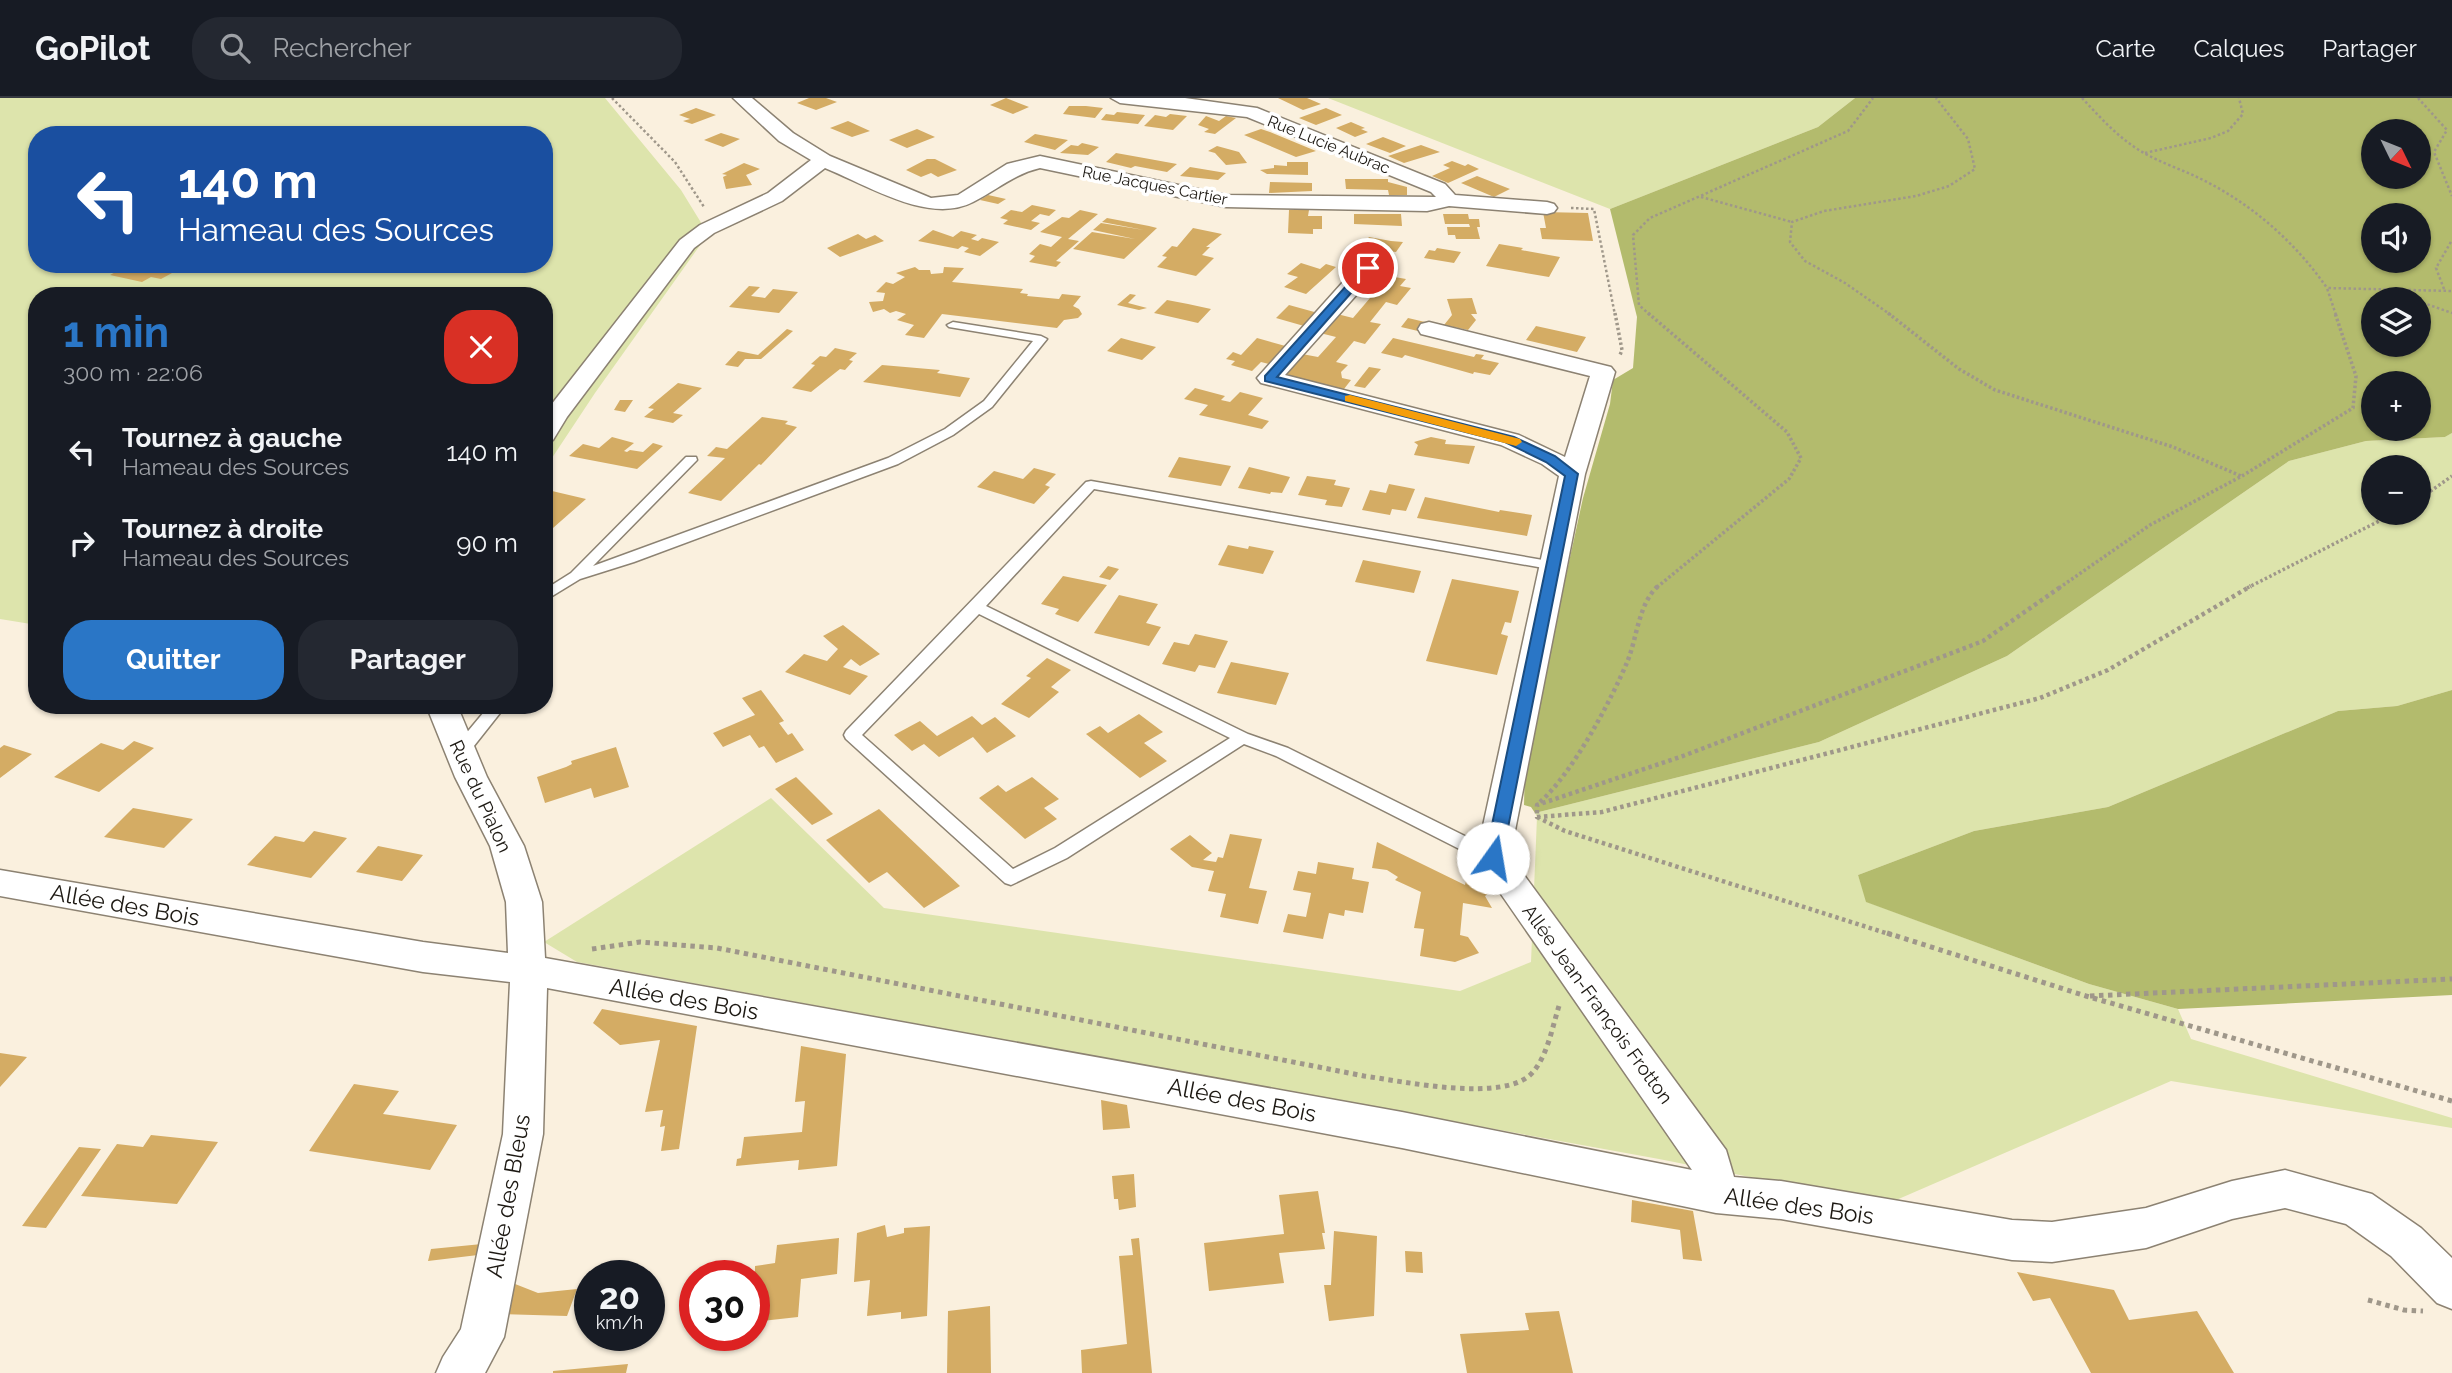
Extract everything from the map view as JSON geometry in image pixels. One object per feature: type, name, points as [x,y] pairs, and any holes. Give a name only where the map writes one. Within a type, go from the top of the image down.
[{"type":"street","name":"Rue Jacques Cartier","points":[[742,98],[786,137],[823,160],[928,204],[949,204],[965,199],[1014,168],[1040,162],[1226,201],[1426,205],[1449,200],[1548,208]]},
{"type":"street","name":"Rue Lucie Aubrac","points":[[1120,98],[1206,104],[1251,112],[1438,188],[1449,200]]},
{"type":"street","points":[[553,420],[687,244],[707,229],[775,197],[823,160]]},
{"type":"street","points":[[1368,268],[1269,378],[1510,440],[1550,459],[1572,474]]},
{"type":"street","points":[[1429,329],[1603,372],[1572,474],[1496,845]]},
{"type":"street","name":"Rue du Pialon","points":[[445,714],[460,752],[507,846],[524,902],[524,943],[529,970]]},
{"type":"street","name":"Allée Jean-François Frotton","points":[[1496,845],[1571,967],[1712,1163],[1716,1194]]},
{"type":"street","name":"Allée des Bois","points":[[0,883],[423,957],[529,970],[1389,1128],[1716,1194],[1782,1200],[2012,1240],[2052,1242],[2146,1228],[2232,1200],[2285,1189],[2357,1208],[2406,1242],[2440,1299]]},
{"type":"street","name":"Allée des Bleus","points":[[459,1373],[482,1337],[523,1134],[529,970]]},
{"type":"lane","points":[[575,576],[629,559],[893,461],[949,432],[988,404],[1041,339],[953,325]]},
{"type":"lane","points":[[553,591],[575,576],[691,460]]},
{"type":"lane","points":[[1242,738],[1061,853],[1011,878],[852,734],[977,607],[1091,485],[1555,566]]},
{"type":"lane","points":[[977,607],[1242,738],[1282,752],[1496,845]]},
{"type":"lane","points":[[460,752],[491,714]]},
{"type":"path","points":[[612,98],[658,143],[683,173],[704,206],[707,229]]},
{"type":"path","points":[[1537,817],[1537,805],[1556,788],[1612,695],[1629,657],[1649,594],[1789,480],[1801,458],[1787,432],[1639,305],[1633,235],[1650,218],[1848,131],[1873,98]]},
{"type":"path","points":[[1700,196],[1792,222],[1824,211],[1916,196],[1949,186],[1975,169],[1975,153],[1966,133],[1936,98]]},
{"type":"path","points":[[1537,805],[1683,756],[1983,640],[2150,526],[2242,476],[2353,408],[2356,376],[2327,288],[2315,269],[2264,217],[2208,182],[2144,153],[2108,125],[2082,98]]},
{"type":"path","points":[[2144,153],[2211,138],[2228,131],[2243,114],[2239,98]]},
{"type":"path","points":[[2418,98],[2447,130],[2434,152],[2452,196]]},
{"type":"path","points":[[1548,208],[1594,209],[1622,350],[1618,362],[1603,372]]},
{"type":"path","points":[[1792,222],[1790,242],[1805,261],[1884,310],[1959,369],[1995,390],[2173,447],[2242,476]]},
{"type":"path","points":[[2444,289],[2436,268],[2452,240]]},
{"type":"path","points":[[2327,288],[2361,289]]},
{"type":"path","points":[[2431,289],[2452,290]]},
{"type":"path","points":[[2431,306],[2452,313]]},
{"type":"path","points":[[2431,491],[2452,476]]},
{"type":"path","points":[[1496,845],[1537,817],[1602,812],[2040,698],[2108,670],[2222,601],[2371,525]]},
{"type":"path","points":[[1537,817],[1564,831],[2086,996],[2452,1101]]},
{"type":"path","points":[[582,950],[640,942],[717,948],[1364,1076],[1465,1088],[1513,1087],[1527,1078],[1542,1056],[1571,967]]},
{"type":"path","points":[[2086,996],[2452,979]]},
{"type":"path","points":[[2368,1300],[2404,1310],[2440,1299]]},
{"type":"green space","points":[[0,98],[605,98],[681,190],[708,234],[553,456],[553,287],[28,287],[28,624],[0,619]]},
{"type":"green space","points":[[1328,98],[1855,98],[1818,127],[1610,209]]},
{"type":"green space","points":[[1855,98],[2452,98],[2452,433],[2445,437],[2431,438],[2431,371],[2361,371],[2361,441],[2366,441],[2289,461],[2007,656],[1819,742],[1535,813],[1531,807],[1524,805],[1525,763],[1583,498],[1610,404],[1613,380],[1633,368],[1637,317],[1610,209],[1818,127]]},
{"type":"green space","points":[[2452,433],[2452,690],[2397,706],[2338,711],[2108,807],[1974,831],[1858,875],[1867,902],[2089,984],[2178,1009],[2191,1039],[2452,1118],[2452,1128],[2171,1081],[1887,1204],[1659,1159],[577,962],[544,942],[771,798],[884,908],[1460,991],[1531,962],[1537,817],[1535,813],[1819,742],[2007,656],[2289,461],[2366,441],[2431,441],[2431,438],[2445,437]]},
{"type":"green space","points":[[2452,690],[2452,995],[2178,1009],[2089,984],[1866,902],[1858,875],[1974,831],[2108,807],[2338,711],[2397,706]]},
{"type":"building","points":[[809,98],[826,98],[837,102],[816,110],[797,103]]},
{"type":"building","points":[[1006,98],[1029,107],[1013,114],[990,105]]},
{"type":"building","points":[[1278,98],[1307,98],[1321,104],[1303,110]]},
{"type":"building","points":[[1069,106],[1103,108],[1095,118],[1063,114]]},
{"type":"building","points":[[696,108],[716,115],[692,124],[683,121],[690,119],[679,115]]},
{"type":"building","points":[[1326,108],[1342,115],[1316,125],[1299,118]]},
{"type":"building","points":[[1117,112],[1145,115],[1138,124],[1101,120],[1106,114],[1114,115]]},
{"type":"building","points":[[1170,114],[1187,116],[1173,130],[1144,126],[1155,115],[1166,117]]},
{"type":"building","points":[[1206,116],[1219,121],[1226,116],[1236,118],[1215,134],[1204,132],[1209,129],[1198,125]]},
{"type":"building","points":[[848,121],[870,131],[852,137],[830,128]]},
{"type":"building","points":[[1351,122],[1368,132],[1355,137],[1336,128]]},
{"type":"building","points":[[917,129],[935,137],[907,148],[889,140]]},
{"type":"building","points":[[1261,129],[1316,151],[1296,157],[1244,135]]},
{"type":"building","points":[[721,133],[740,139],[723,147],[704,140]]},
{"type":"building","points":[[1035,134],[1068,140],[1055,150],[1024,142]]},
{"type":"building","points":[[1383,137],[1406,146],[1390,153],[1366,144]]},
{"type":"building","points":[[1082,143],[1099,147],[1088,155],[1060,153],[1071,145],[1078,146]]},
{"type":"building","points":[[1421,145],[1440,152],[1404,163],[1388,156]]},
{"type":"building","points":[[1217,146],[1239,152],[1247,163],[1226,165],[1215,153],[1208,151]]},
{"type":"building","points":[[1116,153],[1177,164],[1167,172],[1106,162]]},
{"type":"building","points":[[927,159],[935,159],[957,170],[938,177],[931,173],[921,177],[906,170]]},
{"type":"building","points":[[1452,161],[1479,169],[1448,183],[1432,176],[1450,168],[1443,165]]},
{"type":"building","points":[[1287,162],[1308,162],[1308,175],[1267,174],[1260,170],[1274,168],[1274,165],[1287,166]]},
{"type":"building","points":[[744,163],[760,169],[746,175],[752,185],[726,189],[723,177],[727,175],[722,174]]},
{"type":"building","points":[[1190,167],[1226,173],[1218,180],[1180,176]]},
{"type":"building","points":[[1477,176],[1510,189],[1494,197],[1461,183]]},
{"type":"building","points":[[1345,179],[1388,179],[1388,182],[1407,187],[1407,195],[1389,195],[1388,190],[1346,189]]},
{"type":"building","points":[[1270,182],[1312,183],[1312,191],[1269,193]]},
{"type":"building","points":[[988,195],[1006,199],[998,204],[980,200]]},
{"type":"building","points":[[1032,205],[1056,210],[1049,216],[1040,214],[1031,221],[1040,223],[1031,230],[1003,224],[1008,220],[1000,218],[1011,210],[1022,212]]},
{"type":"building","points":[[1080,210],[1098,214],[1068,239],[1079,241],[1056,261],[1061,262],[1056,267],[1029,262],[1035,256],[1029,254],[1040,244],[1051,247],[1062,237],[1040,232],[1062,217],[1069,218]]},
{"type":"building","points":[[1289,210],[1309,210],[1308,216],[1322,216],[1322,229],[1313,229],[1313,234],[1288,233]]},
{"type":"building","points":[[1543,212],[1588,213],[1593,241],[1542,239],[1540,228],[1546,228]]},
{"type":"building","points":[[1354,214],[1401,214],[1402,226],[1354,224]]},
{"type":"building","points":[[1443,214],[1468,214],[1469,219],[1479,219],[1480,227],[1477,227],[1480,239],[1456,239],[1455,235],[1448,235],[1447,227],[1470,227],[1469,224],[1445,224]]},
{"type":"building","points":[[1107,218],[1157,228],[1124,259],[1073,249],[1092,232],[1135,239],[1093,230],[1101,223],[1144,230],[1102,222]]},
{"type":"building","points":[[1193,228],[1222,234],[1206,247],[1210,247],[1202,255],[1214,258],[1196,276],[1157,267],[1167,257],[1162,256],[1172,246],[1177,247]]},
{"type":"building","points":[[933,230],[953,237],[961,231],[977,235],[971,239],[978,241],[982,238],[999,242],[980,256],[964,252],[969,248],[962,246],[958,249],[918,241]]},
{"type":"building","points":[[858,234],[866,239],[875,235],[884,241],[840,257],[827,248]]},
{"type":"building","points":[[1369,237],[1403,242],[1396,252],[1361,248]]},
{"type":"building","points":[[1499,244],[1560,257],[1549,277],[1486,266]]},
{"type":"building","points":[[1437,248],[1461,252],[1454,263],[1424,258],[1429,250],[1435,251]]},
{"type":"building","points":[[1301,263],[1320,269],[1326,264],[1336,267],[1306,294],[1284,287],[1298,277],[1287,274]]},
{"type":"building","points":[[915,267],[919,270],[930,270],[931,274],[943,273],[944,267],[964,268],[952,282],[1023,289],[1020,293],[1028,294],[1027,296],[1059,299],[1062,294],[1081,296],[1073,306],[1082,314],[1078,318],[1064,320],[1057,328],[942,314],[924,338],[905,335],[914,325],[897,320],[906,314],[896,311],[890,313],[884,309],[873,312],[869,302],[883,301],[885,293],[876,292],[886,282],[893,284],[905,277],[896,273]]},
{"type":"building","points":[[172,273],[161,279],[151,277],[142,282],[110,275]]},
{"type":"building","points":[[1389,276],[1406,279],[1400,286],[1411,288],[1397,305],[1386,302],[1370,322],[1381,324],[1365,344],[1354,341],[1336,362],[1348,365],[1341,372],[1342,378],[1351,380],[1344,389],[1287,375],[1302,354],[1318,357],[1336,337],[1320,333],[1337,314],[1353,318],[1370,298],[1355,295],[1369,279],[1384,282]]},
{"type":"building","points":[[749,286],[760,287],[751,296],[765,298],[773,289],[798,292],[779,313],[729,307]]},
{"type":"building","points":[[1130,294],[1136,295],[1128,303],[1147,308],[1139,310],[1117,305]]},
{"type":"building","points":[[1472,298],[1477,314],[1471,314],[1476,320],[1468,330],[1444,325],[1452,315],[1447,299]]},
{"type":"building","points":[[1167,300],[1211,309],[1198,323],[1154,313]]},
{"type":"building","points":[[1289,305],[1318,313],[1304,326],[1276,318]]},
{"type":"building","points":[[1408,318],[1425,322],[1418,331],[1401,327]]},
{"type":"building","points":[[1536,326],[1586,337],[1577,352],[1526,340]]},
{"type":"building","points":[[787,329],[793,331],[761,359],[745,359],[738,367],[725,365],[738,351],[758,355]]},
{"type":"building","points":[[1121,338],[1156,347],[1142,360],[1107,351]]},
{"type":"building","points":[[1257,338],[1289,347],[1269,364],[1261,362],[1252,371],[1231,365],[1235,361],[1226,359],[1233,352],[1241,355]]},
{"type":"building","points":[[1393,338],[1474,357],[1476,354],[1484,355],[1481,359],[1499,363],[1490,375],[1473,374],[1405,355],[1402,358],[1381,353]]},
{"type":"building","points":[[835,348],[857,353],[849,360],[853,361],[845,370],[840,369],[811,392],[792,388],[815,365],[811,364],[820,356],[826,357]]},
{"type":"building","points":[[882,365],[940,370],[937,373],[970,378],[960,397],[863,382]]},
{"type":"building","points":[[1369,367],[1381,369],[1365,388],[1354,386]]},
{"type":"building","points":[[678,383],[702,388],[673,413],[683,415],[673,423],[644,417],[654,409],[648,408]]},
{"type":"building","points":[[1195,388],[1225,396],[1221,400],[1230,402],[1240,392],[1263,398],[1248,415],[1269,421],[1262,429],[1199,415],[1208,405],[1184,399]]},
{"type":"building","points":[[620,400],[633,400],[625,412],[614,410]]},
{"type":"building","points":[[762,417],[788,421],[785,424],[797,427],[761,465],[721,501],[688,493],[725,458],[707,456],[716,447],[727,449]]},
{"type":"building","points":[[612,437],[634,443],[624,451],[627,452],[643,452],[653,443],[663,446],[637,469],[569,456],[583,444],[599,448]]},
{"type":"building","points":[[1431,437],[1446,440],[1445,444],[1475,446],[1469,464],[1414,455],[1418,445],[1414,442]]},
{"type":"building","points":[[1179,457],[1231,466],[1221,486],[1168,477]]},
{"type":"building","points":[[1249,467],[1290,477],[1282,493],[1270,494],[1238,488]]},
{"type":"building","points":[[1034,468],[1056,474],[1045,485],[1050,487],[1034,504],[977,487],[994,471],[1023,479]]},
{"type":"building","points":[[1307,476],[1336,480],[1334,485],[1350,488],[1342,507],[1325,505],[1327,500],[1298,495]]},
{"type":"building","points":[[1389,484],[1415,489],[1406,511],[1392,509],[1390,515],[1362,510],[1370,490],[1386,493]]},
{"type":"building","points":[[553,491],[586,499],[553,528]]},
{"type":"building","points":[[1425,497],[1499,512],[1532,515],[1527,536],[1417,518]]},
{"type":"building","points":[[1228,545],[1274,551],[1263,574],[1218,565]]},
{"type":"building","points":[[1363,560],[1421,571],[1414,593],[1355,582]]},
{"type":"building","points":[[1108,566],[1119,569],[1110,580],[1099,577]]},
{"type":"building","points":[[1063,576],[1107,585],[1078,622],[1055,614],[1059,609],[1041,604]]},
{"type":"building","points":[[1452,579],[1519,591],[1511,623],[1505,622],[1501,634],[1508,636],[1497,675],[1426,661]]},
{"type":"building","points":[[1119,595],[1158,604],[1146,623],[1161,627],[1149,646],[1094,633]]},
{"type":"building","points":[[843,625],[880,654],[860,666],[851,659],[843,667],[868,676],[850,695],[785,672],[804,654],[827,661],[838,649],[823,636]]},
{"type":"building","points":[[1195,634],[1228,641],[1215,668],[1199,665],[1195,672],[1162,664],[1174,642],[1189,645]]},
{"type":"building","points":[[1047,658],[1071,670],[1051,687],[1059,692],[1029,718],[1001,704],[1031,678],[1026,676]]},
{"type":"building","points":[[1231,662],[1289,673],[1276,705],[1217,693]]},
{"type":"building","points":[[761,690],[784,721],[779,723],[788,735],[792,733],[804,750],[776,763],[764,746],[759,748],[750,735],[723,747],[713,733],[755,715],[742,698]]},
{"type":"building","points":[[1139,714],[1163,732],[1144,743],[1167,761],[1140,778],[1086,734],[1100,726],[1108,733]]},
{"type":"building","points":[[972,716],[982,725],[995,717],[1016,736],[987,753],[973,737],[939,757],[924,744],[912,751],[894,735],[920,721],[937,736]]},
{"type":"building","points":[[134,741],[154,748],[99,792],[54,777],[101,743],[123,750]]},
{"type":"building","points":[[4,745],[32,754],[0,778],[0,748]]},
{"type":"building","points":[[616,747],[629,787],[594,798],[591,788],[545,803],[537,777],[566,767],[572,764],[571,761]]},
{"type":"building","points":[[796,777],[833,814],[812,825],[775,789]]},
{"type":"building","points":[[1032,777],[1059,799],[1044,808],[1057,819],[1025,839],[979,798],[998,785],[1006,792]]},
{"type":"building","points":[[133,808],[193,819],[164,848],[104,837]]},
{"type":"building","points":[[879,809],[960,886],[924,908],[887,872],[869,883],[826,840]]},
{"type":"building","points":[[314,831],[347,838],[311,878],[247,865],[275,836],[304,842]]},
{"type":"building","points":[[1230,834],[1262,839],[1249,888],[1267,891],[1258,924],[1220,917],[1226,894],[1208,891],[1214,871],[1192,867],[1170,849],[1190,835],[1212,853],[1203,860],[1216,862],[1218,857],[1223,858]]},
{"type":"building","points":[[1377,842],[1465,885],[1469,867],[1497,887],[1485,896],[1492,908],[1463,903],[1460,935],[1468,937],[1479,953],[1455,962],[1420,956],[1424,929],[1414,928],[1421,892],[1395,880],[1398,877],[1387,870],[1372,868]]},
{"type":"building","points":[[378,846],[423,855],[402,881],[356,872]]},
{"type":"building","points":[[1318,862],[1354,868],[1352,879],[1369,882],[1363,913],[1345,910],[1344,916],[1329,913],[1323,939],[1283,932],[1288,914],[1306,917],[1311,893],[1293,890],[1298,871],[1316,874]]},
{"type":"building","points":[[602,1009],[697,1026],[679,1149],[661,1151],[665,1126],[660,1127],[663,1110],[645,1112],[660,1040],[620,1045],[593,1023]]},
{"type":"building","points":[[801,1046],[846,1054],[837,1166],[798,1170],[799,1160],[736,1166],[737,1159],[741,1158],[744,1137],[802,1132],[805,1101],[795,1102]]},
{"type":"building","points":[[0,1053],[27,1057],[0,1087]]},
{"type":"building","points":[[354,1084],[399,1091],[383,1114],[457,1125],[430,1170],[309,1151]]},
{"type":"building","points":[[1101,1100],[1127,1105],[1130,1128],[1103,1130]]},
{"type":"building","points":[[151,1135],[218,1142],[177,1204],[81,1196],[117,1144],[143,1147]]},
{"type":"building","points":[[79,1147],[101,1149],[46,1228],[22,1226]]},
{"type":"building","points":[[1134,1174],[1136,1207],[1119,1210],[1118,1199],[1114,1199],[1112,1176]]},
{"type":"building","points":[[1318,1191],[1325,1249],[1279,1253],[1284,1283],[1209,1291],[1204,1243],[1284,1234],[1279,1195]]},
{"type":"building","points":[[1632,1200],[1693,1211],[1702,1261],[1683,1259],[1680,1230],[1631,1222]]},
{"type":"building","points":[[885,1225],[887,1237],[904,1233],[904,1228],[930,1226],[927,1316],[901,1319],[901,1312],[867,1316],[870,1280],[854,1282],[857,1233]]},
{"type":"building","points":[[1334,1231],[1377,1236],[1374,1316],[1329,1321],[1324,1285],[1331,1285]]},
{"type":"building","points":[[839,1238],[837,1274],[801,1279],[798,1317],[770,1320],[770,1264],[775,1263],[777,1245]]},
{"type":"building","points":[[1139,1238],[1152,1373],[1082,1373],[1081,1350],[1127,1344],[1119,1256],[1133,1255],[1131,1239]]},
{"type":"building","points":[[482,1244],[478,1255],[428,1261],[431,1249]]},
{"type":"building","points":[[1405,1251],[1422,1252],[1423,1273],[1406,1272]]},
{"type":"building","points":[[2017,1272],[2114,1290],[2129,1320],[2197,1311],[2234,1373],[2091,1373],[2050,1298],[2033,1301]]},
{"type":"building","points":[[510,1282],[538,1293],[574,1289],[567,1316],[502,1314]]},
{"type":"building","points":[[990,1306],[991,1373],[947,1373],[948,1311]]},
{"type":"building","points":[[1559,1311],[1573,1373],[1467,1373],[1460,1334],[1529,1330],[1525,1313]]},
{"type":"building","points":[[628,1364],[626,1373],[553,1373],[553,1371]]},
{"type":"slow traffic","points":[[1350,399],[1516,442]]},
{"type":"route","points":[[1368,268],[1269,378],[1489,433],[1532,449],[1572,474],[1493,858]]}]
